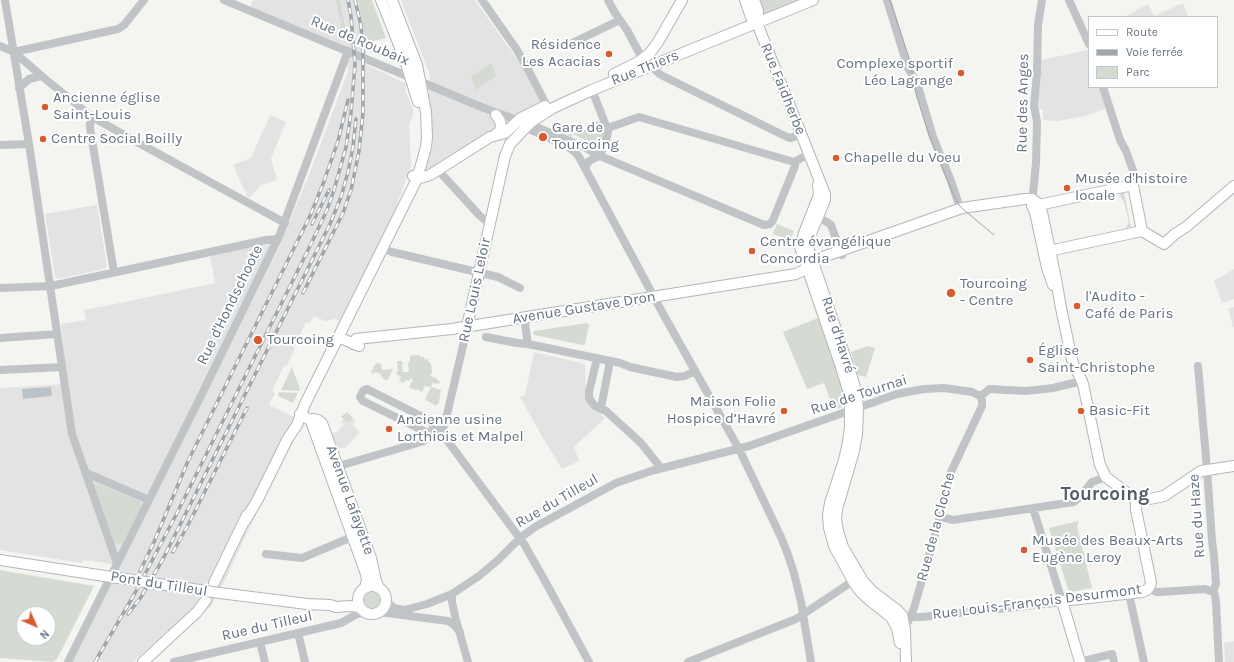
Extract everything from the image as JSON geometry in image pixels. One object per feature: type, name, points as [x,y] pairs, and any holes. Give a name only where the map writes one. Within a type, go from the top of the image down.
[{"type":"main road","points":[[214,583],[278,447],[291,425],[300,414],[383,249],[403,207],[424,155],[427,137],[426,112],[415,79],[381,0]]},
{"type":"main road","points":[[392,0],[417,66],[415,79]]},
{"type":"main road","points":[[648,61],[682,0]]},
{"type":"main road","points":[[746,0],[751,17],[761,19]]},
{"type":"main road","points":[[754,0],[761,19]]},
{"type":"main road","name":"Rue Thiers","points":[[524,121],[547,108],[648,61],[813,0]]},
{"type":"main road","name":"Rue Faidherbe","points":[[761,19],[800,134],[809,154],[809,163],[820,192],[808,242],[811,268]]},
{"type":"main road","name":"Rue Thiers","points":[[547,108],[592,90],[648,61]]},
{"type":"main road","points":[[415,177],[427,176],[495,135],[500,131],[501,126],[500,120],[496,115]]},
{"type":"main road","points":[[495,135],[505,133],[524,121]]},
{"type":"main road","name":"Rue Louis Leloir","points":[[466,329],[504,160],[511,142],[524,121]]},
{"type":"main road","points":[[1133,185],[1142,231]]},
{"type":"main road","name":"Avenue Gustave Dron","points":[[338,337],[358,346],[655,299],[797,280],[806,277],[811,268],[841,253],[893,232],[960,208],[1031,202],[1133,185]]},
{"type":"main road","points":[[1047,251],[1142,231],[1164,244],[1177,233],[1186,228],[1234,186]]},
{"type":"main road","points":[[1031,202],[1047,251],[1048,273],[1061,308],[1072,362],[1082,381],[1100,465],[1106,477],[1136,500],[1140,501],[1164,496],[1197,472],[1207,469],[1234,466]]},
{"type":"main road","name":"Rue d'Havré","points":[[811,268],[856,391],[848,442],[831,498],[828,522],[834,546],[856,578]]},
{"type":"main road","points":[[300,414],[308,419],[314,419]]},
{"type":"main road","name":"Avenue Lafayette","points":[[362,590],[367,577],[352,537],[351,518],[338,466],[322,423],[314,419],[312,424],[328,470],[351,518],[369,553],[379,588]]},
{"type":"main road","points":[[1136,500],[1136,510],[1150,582],[1148,588]]},
{"type":"main road","name":"Pont du Tilleul","points":[[0,560],[220,593],[307,604],[330,605],[336,607],[350,606],[362,610]]},
{"type":"main road","points":[[856,578],[859,590],[891,617],[901,631],[906,662]]},
{"type":"main road","points":[[856,578],[906,618],[901,631],[900,662]]},
{"type":"main road","points":[[330,605],[352,597],[362,590],[373,586],[379,588],[384,593],[386,601],[384,607],[379,612],[371,614],[362,610],[357,599],[362,590]]},
{"type":"main road","name":"Rue Louis-François Desurmont","points":[[1062,601],[1130,594],[1142,592],[1148,588]]},
{"type":"main road","points":[[143,662],[197,612],[206,600]]},
{"type":"main road","points":[[1062,601],[1080,662]]},
{"type":"street","points":[[5,0],[51,286],[72,434],[117,563],[68,662]]},
{"type":"street","points":[[14,52],[118,29],[127,21],[144,0]]},
{"type":"street","name":"Rue de Roubaix","points":[[224,0],[484,108],[524,121]]},
{"type":"street","points":[[482,0],[517,50],[547,108]]},
{"type":"street","points":[[608,0],[648,61],[660,75],[787,137],[791,138],[800,134]]},
{"type":"street","points":[[887,0],[908,68],[917,83],[933,137],[960,208]]},
{"type":"street","name":"Rue des Anges","points":[[1031,202],[1036,163],[1037,122],[1034,106],[1037,72],[1038,25],[1042,0]]},
{"type":"street","points":[[1069,0],[1088,42]]},
{"type":"street","points":[[570,44],[620,20]]},
{"type":"street","points":[[0,46],[14,52],[85,112],[285,224]]},
{"type":"street","name":"Rue d'Hondschoote","points":[[117,563],[285,224],[348,51]]},
{"type":"street","points":[[19,88],[29,80],[41,76]]},
{"type":"street","points":[[1103,88],[1121,143],[1126,151],[1135,178],[1133,185]]},
{"type":"street","points":[[592,90],[608,128],[608,134],[600,156]]},
{"type":"street","name":"Rue de Roubaix","points":[[484,108],[496,115],[524,121]]},
{"type":"street","points":[[94,117],[90,124],[90,128],[114,272]]},
{"type":"street","points":[[608,128],[637,118],[642,118],[794,162],[809,154]]},
{"type":"street","points":[[524,121],[584,147],[600,156],[764,225],[770,224],[773,220],[795,166],[794,162]]},
{"type":"street","points":[[524,121],[567,146],[577,154],[738,449],[788,555],[800,600],[811,662]]},
{"type":"street","points":[[0,145],[29,144]]},
{"type":"street","points":[[567,146],[588,154],[600,156]]},
{"type":"street","points":[[586,170],[586,166],[589,161],[600,156]]},
{"type":"street","points":[[438,170],[480,216],[490,224]]},
{"type":"street","points":[[815,216],[831,225],[841,253]]},
{"type":"street","points":[[0,288],[51,286],[266,240],[278,239]]},
{"type":"street","points":[[383,249],[501,278],[520,288]]},
{"type":"street","points":[[524,320],[528,344]]},
{"type":"street","name":"Rue Louis Leloir","points":[[441,433],[445,424],[466,329]]},
{"type":"street","points":[[0,338],[57,334]]},
{"type":"street","points":[[486,336],[597,358],[677,377],[685,376],[695,371]]},
{"type":"street","points":[[597,358],[589,395],[591,401],[593,404],[606,411],[645,446],[661,468]]},
{"type":"street","points":[[600,408],[610,361]]},
{"type":"street","name":"Rue du Haze","points":[[1198,366],[1216,584],[1213,592],[1216,602],[1219,662]]},
{"type":"street","points":[[0,370],[62,367]]},
{"type":"street","points":[[980,396],[989,389],[1025,391],[1053,388],[1082,381]]},
{"type":"street","name":"Rue de Tournai","points":[[738,449],[891,396],[944,388],[968,391],[980,396]]},
{"type":"street","points":[[433,430],[423,417],[366,389],[362,392],[360,397],[363,401],[422,430],[433,430],[441,433],[520,538],[542,575],[589,662]]},
{"type":"street","name":"Rue de la Cloche","points":[[906,618],[940,517],[953,466],[982,406],[980,396]]},
{"type":"street","points":[[328,470],[416,444],[425,440],[433,430]]},
{"type":"street","name":"Rue du Tilleul","points":[[386,601],[394,608],[404,610],[427,604],[452,594],[479,576],[520,538],[535,527],[616,483],[661,468],[738,449]]},
{"type":"street","points":[[86,474],[149,500]]},
{"type":"street","points":[[940,517],[952,520],[1074,502],[1092,482],[1106,477]]},
{"type":"street","points":[[1033,508],[1062,601]]},
{"type":"street","points":[[266,554],[302,558],[352,537]]},
{"type":"street","points":[[359,557],[369,553]]},
{"type":"street","points":[[688,662],[803,615],[856,578]]},
{"type":"street","name":"Rue Louis-François Desurmont","points":[[1148,588],[1160,592],[1205,589],[1213,592]]},
{"type":"street","points":[[452,594],[452,602],[468,662]]},
{"type":"street","points":[[1130,594],[1144,662]]},
{"type":"street","name":"Rue Louis-François Desurmont","points":[[885,612],[897,617],[906,618],[1055,603],[1062,601]]},
{"type":"street","name":"Rue du Tilleul","points":[[174,662],[192,660],[341,623],[362,610]]},
{"type":"street","points":[[379,612],[448,621],[460,632]]},
{"type":"street","points":[[298,633],[305,662]]},
{"type":"street","points":[[260,642],[265,662]]},
{"type":"street","points":[[1080,662],[1112,654],[1114,662]]},
{"type":"shaded area","points":[[253,0],[336,0],[339,17],[342,19],[346,30],[340,0],[358,0],[367,65],[407,84],[405,90],[414,112],[409,125],[411,166],[393,215],[341,322],[335,319],[325,321],[314,316],[309,324],[306,322],[294,348],[295,349],[286,367],[284,366],[272,391],[275,393],[269,405],[300,420],[225,580],[211,606],[176,638],[168,630],[133,662],[72,662],[120,566],[83,560],[82,563],[0,550],[0,388],[67,384],[61,324],[86,320],[84,310],[215,283],[210,255],[281,242],[309,175],[348,71],[346,46],[250,7]]},
{"type":"shaded area","points":[[401,0],[475,0],[531,79],[543,104],[515,116],[428,174],[423,168],[430,75]]},
{"type":"shaded area","points":[[1183,3],[1188,16],[1154,16]]},
{"type":"shaded area","points":[[1148,4],[1154,16],[1126,16]]},
{"type":"shaded area","points":[[1088,50],[1088,88],[1101,88],[1107,108],[1085,116],[1058,121],[1043,120],[1043,109],[1038,110],[1041,60]]},
{"type":"shaded area","points":[[270,115],[286,122],[271,158],[277,180],[261,185],[249,198],[246,196],[247,192],[244,190],[233,165],[251,158]]},
{"type":"shaded area","points":[[97,205],[107,266],[104,269],[57,279],[55,276],[45,214]]},
{"type":"shaded area","points":[[1234,269],[1234,299],[1222,303],[1214,281]]},
{"type":"shaded area","points":[[1234,307],[1234,327],[1233,327],[1228,309]]},
{"type":"shaded area","points":[[534,352],[585,364],[586,399],[605,418],[574,447],[579,461],[562,469],[520,397],[525,395]]},
{"type":"shaded area","points":[[51,387],[52,396],[23,399],[22,389]]},
{"type":"shaded area","points":[[353,418],[355,421],[353,426],[360,432],[346,447],[338,449],[332,433],[337,432],[344,424],[341,422],[344,419],[349,423]]},
{"type":"shaded area","points":[[1234,641],[1234,662],[1225,662],[1224,643]]},
{"type":"green space","points":[[336,0],[340,0],[346,31],[340,28],[342,20],[339,17]]},
{"type":"green space","points":[[358,0],[372,0],[386,38],[365,43]]},
{"type":"green space","points":[[759,0],[806,0],[765,14]]},
{"type":"green space","points":[[491,63],[496,76],[476,90],[471,77]]},
{"type":"green space","points":[[597,121],[600,123],[604,133],[600,145],[598,146],[595,147],[588,144],[589,142],[585,142],[585,140],[573,134],[571,137],[566,134],[568,129],[576,133],[594,126],[595,124],[593,122]]},
{"type":"green space","points":[[1124,193],[1131,227],[1126,228],[1129,222],[1124,202],[1119,194]]},
{"type":"green space","points":[[777,224],[794,231],[790,241],[773,234]]},
{"type":"green space","points":[[818,318],[846,397],[841,407],[834,410],[824,383],[807,389],[783,332]]},
{"type":"green space","points":[[587,323],[589,325],[585,344],[583,345],[534,335],[533,333],[534,331]]},
{"type":"green space","points":[[868,346],[875,348],[866,377],[858,375],[851,352]]},
{"type":"green space","points":[[420,355],[420,357],[424,357],[425,360],[428,358],[428,361],[431,364],[432,372],[430,376],[437,378],[437,380],[440,381],[439,384],[432,383],[431,387],[425,386],[422,392],[409,387],[413,380],[410,378],[409,381],[406,380],[404,383],[399,381],[401,377],[396,374],[398,370],[397,361],[402,361],[403,372],[409,372],[408,362],[410,362],[410,356]]},
{"type":"green space","points":[[376,363],[381,364],[382,370],[393,369],[388,379],[386,380],[382,378],[383,377],[381,374],[375,372],[374,374],[371,372]]},
{"type":"green space","points":[[292,367],[300,389],[299,391],[281,390]]},
{"type":"green space","points":[[431,387],[441,390],[439,402],[436,406],[425,400]]},
{"type":"green space","points":[[279,392],[298,393],[293,403],[278,396]]},
{"type":"green space","points":[[347,412],[353,418],[349,423],[341,417]]},
{"type":"green space","points":[[96,483],[141,503],[141,507],[123,542],[119,544],[114,542],[93,486]]},
{"type":"green space","points":[[1079,521],[1077,526],[1092,588],[1071,592],[1068,589],[1049,528]]},
{"type":"green space","points":[[0,570],[94,586],[57,659],[53,662],[0,658]]},
{"type":"green space","points":[[372,592],[378,594],[380,600],[378,606],[372,608],[366,606],[364,600],[366,594]]},
{"type":"tram line","points":[[890,0],[910,61],[916,94],[929,135],[954,196],[964,210],[994,235]]},
{"type":"railway","points":[[95,662],[135,593],[177,513],[327,210],[346,147],[351,113],[355,64],[351,16],[348,0]]},
{"type":"railway","points":[[303,293],[343,213],[351,190],[359,151],[363,113],[363,53],[361,26],[355,0]]},
{"type":"railway","points":[[140,571],[154,542],[188,461],[310,216],[338,141],[348,100]]},
{"type":"railway","points":[[128,614],[141,597],[163,559],[330,224],[341,197],[348,172],[353,147],[356,119]]},
{"type":"railway","points":[[312,224],[329,190]]},
{"type":"railway","points":[[173,552],[247,408]]},
{"type":"place","name":"Résidence Les Acacias","points":[[609,54]]},
{"type":"place","name":"Complexe sportif Léo Lagrange","points":[[961,73]]},
{"type":"place","name":"Ancienne église Saint-Louis","points":[[45,107]]},
{"type":"place","name":"Gare de Tourcoing","points":[[543,137]]},
{"type":"place","name":"Centre Social Boilly","points":[[43,139]]},
{"type":"place","name":"Chapelle du Voeu","points":[[836,158]]},
{"type":"place","name":"Musée d'histoire locale","points":[[1067,188]]},
{"type":"place","name":"Centre évangélique Concordia","points":[[752,251]]},
{"type":"place","name":"Tourcoing - Centre","points":[[951,293]]},
{"type":"place","name":"l'Audito - Café de Paris","points":[[1077,306]]},
{"type":"place","name":"Tourcoing","points":[[258,340]]},
{"type":"place","name":"Église Saint-Christophe","points":[[1030,360]]},
{"type":"place","name":"Maison Folie Hospice d’Havré","points":[[784,411]]},
{"type":"place","name":"Basic-Fit","points":[[1081,411]]},
{"type":"place","name":"Ancienne usine Lorthiois et Malpel","points":[[389,429]]},
{"type":"place","name":"Musée des Beaux-Arts Eugène Leroy","points":[[1024,550]]},
{"type":"district","name":"Tourcoing","points":[[1105,495]]}]
